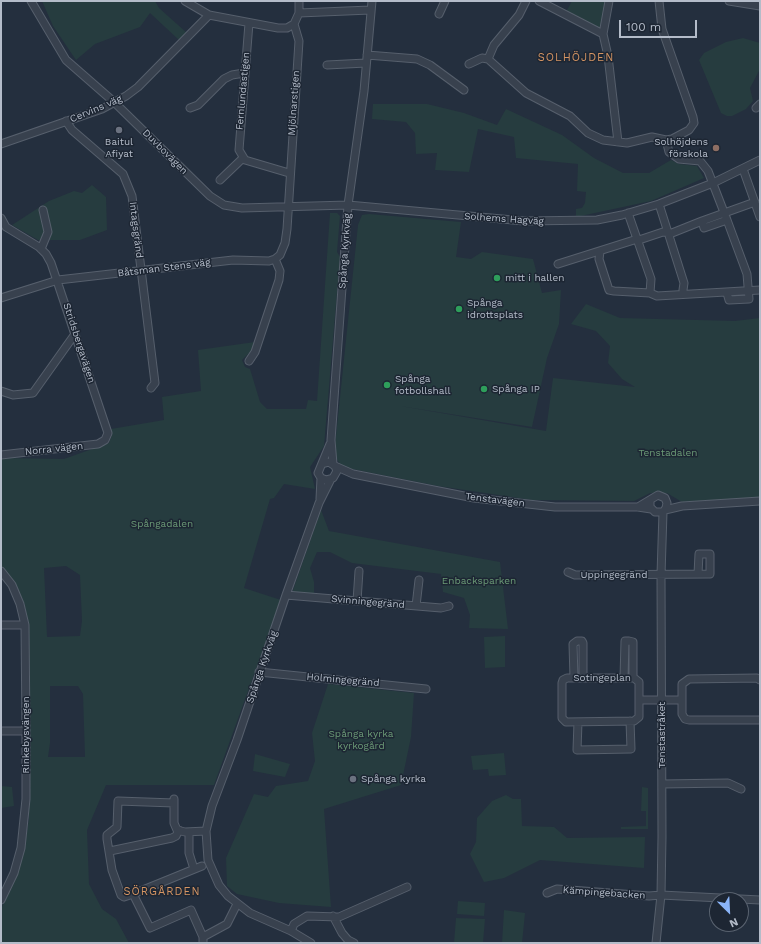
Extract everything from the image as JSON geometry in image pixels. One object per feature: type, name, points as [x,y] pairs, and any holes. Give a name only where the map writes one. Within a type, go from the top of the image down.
[{"type":"street","name":"Duvbovägen","points":[[31,1],[66,60],[114,102],[210,196],[224,205],[242,208],[288,208],[348,205]]},
{"type":"street","points":[[185,1],[209,15],[278,28],[287,28],[294,24],[299,13],[299,1]]},
{"type":"street","name":"Spånga Kyrkväg","points":[[334,465],[331,440],[348,205],[364,92],[370,10],[372,1]]},
{"type":"street","points":[[439,14],[445,1]]},
{"type":"street","points":[[488,59],[494,45],[519,15],[526,1]]},
{"type":"street","points":[[539,1],[603,34]]},
{"type":"street","points":[[609,1],[603,34],[608,56],[618,142]]},
{"type":"street","points":[[469,64],[482,58],[488,59],[526,93],[570,116],[588,133],[603,140],[627,143],[652,138],[666,140],[689,130],[694,123],[662,29],[660,1]]},
{"type":"street","points":[[729,1],[760,6]]},
{"type":"street","points":[[299,13],[370,10]]},
{"type":"street","name":"Cervins väg","points":[[1,144],[114,102],[138,87],[209,15]]},
{"type":"street","name":"Fernlundastigen","points":[[243,158],[239,150],[249,23]]},
{"type":"street","name":"Mjölnarstigen","points":[[288,208],[289,173],[299,41],[294,24]]},
{"type":"street","points":[[367,55],[417,59],[430,65],[464,90]]},
{"type":"street","points":[[327,65],[366,63]]},
{"type":"street","points":[[190,108],[198,105],[224,79],[232,75],[244,73]]},
{"type":"street","name":"Intagsgränd","points":[[66,121],[72,130],[123,174],[132,196],[155,383],[151,388]]},
{"type":"street","points":[[666,140],[669,152],[679,159],[700,161],[708,171],[747,274],[749,291]]},
{"type":"street","points":[[220,180],[243,158],[289,173]]},
{"type":"street","name":"Solhems Hagväg","points":[[348,205],[524,222],[596,220],[659,204],[713,183],[760,160]]},
{"type":"street","points":[[743,169],[756,199],[760,217]]},
{"type":"street","points":[[558,264],[595,252],[600,252],[634,240],[667,232],[672,233],[702,221],[726,216],[756,199]]},
{"type":"street","points":[[659,204],[684,283],[683,290]]},
{"type":"street","points":[[249,361],[255,352],[280,276],[275,259],[283,250],[285,243],[288,208]]},
{"type":"street","points":[[41,249],[48,232],[43,210]]},
{"type":"street","points":[[628,213],[651,279],[650,293]]},
{"type":"street","name":"Stridsbergavägen","points":[[1,218],[3,227],[41,249],[51,263],[58,280],[108,433],[105,440]]},
{"type":"street","points":[[600,252],[599,259],[609,290],[650,293],[657,296],[760,290]]},
{"type":"street","name":"Båtsman Stens väg","points":[[1,298],[58,280],[233,260],[269,261],[275,259]]},
{"type":"street","points":[[1,391],[13,395],[33,393],[75,334]]},
{"type":"street","name":"Norra vägen","points":[[1,454],[98,444],[105,440]]},
{"type":"street","name":"Spånga Kyrkväg","points":[[322,464],[331,440]]},
{"type":"street","points":[[326,462],[334,465],[336,474],[332,479],[326,480],[321,478],[318,470],[322,464],[326,462]]},
{"type":"street","name":"Tenstavägen","points":[[334,465],[354,474],[474,498],[555,507],[638,507],[659,511],[682,506],[760,501]]},
{"type":"street","name":"Tenstavägen","points":[[332,479],[354,474]]},
{"type":"street","name":"Spånga Kyrkväg","points":[[319,503],[321,478]]},
{"type":"street","name":"Spånga Kyrkväg","points":[[311,943],[291,931],[250,913],[237,904],[219,885],[213,872],[206,847],[206,831],[212,806],[237,740],[286,595],[319,503],[332,479]]},
{"type":"street","points":[[638,507],[658,495],[663,496],[667,501],[667,506],[659,511],[650,500]]},
{"type":"street","name":"Tenstavägen","points":[[667,501],[682,506]]},
{"type":"street","name":"Tenstastråket","points":[[656,943],[661,895],[662,784],[661,526],[659,511]]},
{"type":"street","name":"Rinkebysvängen","points":[[1,571],[12,585],[20,604],[25,625],[26,731],[25,818],[21,848],[14,873],[1,900]]},
{"type":"street","points":[[356,601],[359,572]]},
{"type":"street","name":"Uppingegränd","points":[[568,572],[575,575],[698,574]]},
{"type":"street","points":[[416,606],[419,580]]},
{"type":"street","name":"Svinningegränd","points":[[286,595],[441,608],[449,606]]},
{"type":"street","points":[[1,625],[25,625]]},
{"type":"street","points":[[574,678],[573,644],[576,641],[582,641],[583,643],[583,678]]},
{"type":"street","points":[[624,678],[625,641],[629,641],[633,642],[633,678]]},
{"type":"street","name":"Holmingegränd","points":[[260,672],[426,689]]},
{"type":"street","name":"Sotingeplan","points":[[574,678],[624,678],[637,679],[639,682],[639,717],[637,720],[566,722],[562,718],[563,680],[574,678]]},
{"type":"street","points":[[760,680],[758,678],[689,678],[682,684],[682,714],[685,719],[760,720]]},
{"type":"street","points":[[639,700],[682,700]]},
{"type":"street","points":[[578,722],[577,750],[631,749],[630,721]]},
{"type":"street","points":[[1,731],[26,731]]},
{"type":"street","points":[[662,784],[728,783],[741,789]]},
{"type":"street","points":[[110,851],[176,836],[178,830],[174,823],[174,801],[118,801],[117,827],[108,835],[107,839],[112,870],[121,895],[124,897],[133,894],[202,866]]},
{"type":"street","points":[[178,830],[189,832],[206,831]]},
{"type":"street","points":[[189,832],[189,853],[194,869]]},
{"type":"street","points":[[291,931],[294,924],[307,916],[339,917],[407,887]]},
{"type":"street","name":"Kämpingebacken","points":[[547,893],[557,890],[649,896],[661,895],[760,900]]},
{"type":"street","points":[[133,894],[150,928],[191,910],[203,940],[227,924],[237,904]]},
{"type":"street","points":[[333,916],[342,933],[348,940],[354,943]]},
{"type":"green space","points":[[42,1],[155,1],[159,8],[187,33],[179,40],[150,13],[140,27],[95,44],[76,60],[53,26]]},
{"type":"green space","points":[[572,1],[607,1],[601,27],[597,29],[566,12]]},
{"type":"green space","points":[[743,38],[760,43],[760,69],[750,88],[753,101],[746,109],[732,116],[727,116],[721,113],[699,60],[704,53],[726,42]]},
{"type":"green space","points":[[373,104],[427,104],[464,113],[497,125],[506,109],[562,135],[594,158],[623,173],[649,173],[671,160],[679,164],[697,166],[704,178],[651,201],[576,217],[576,209],[582,208],[585,203],[586,192],[577,191],[578,164],[516,158],[514,137],[478,129],[469,172],[435,170],[437,153],[416,154],[415,133],[406,122],[372,119]]},
{"type":"green space","points":[[92,185],[106,197],[107,230],[80,240],[38,240],[12,225],[49,201],[74,191],[82,193]]},
{"type":"green space","name":"Spångadalen","points":[[330,213],[337,213],[340,216],[337,252],[340,257],[324,446],[310,467],[315,489],[284,484],[274,498],[270,499],[244,588],[281,600],[214,785],[106,785],[87,830],[89,884],[102,909],[116,919],[129,943],[1,943],[1,909],[13,883],[24,848],[29,819],[29,633],[24,602],[5,570],[1,566],[1,458],[64,459],[109,443],[112,434],[111,429],[164,420],[162,397],[201,391],[198,350],[255,342],[253,349],[242,360],[245,367],[250,369],[260,402],[267,409],[306,409],[308,400],[317,401]],"holes":[[[66,566],[80,575],[82,621],[80,636],[47,637],[44,568]],[[50,686],[78,686],[83,694],[85,757],[48,757],[50,743]]]},
{"type":"green space","name":"Tenstadalen","points":[[369,214],[461,222],[456,257],[471,259],[482,252],[533,259],[542,293],[561,290],[559,324],[547,358],[532,427],[400,406],[546,431],[553,378],[635,387],[622,379],[608,363],[610,346],[596,331],[571,324],[586,304],[620,318],[735,321],[760,318],[760,498],[682,502],[667,493],[650,493],[634,501],[532,500],[438,486],[342,467],[334,455],[358,225],[362,215]]},
{"type":"green space","name":"Enbacksparken","points":[[321,510],[329,531],[500,562],[508,629],[469,628],[470,615],[464,598],[443,592],[441,574],[352,563],[330,552],[317,552],[310,568],[314,582],[314,593],[292,593]]},
{"type":"green space","points":[[505,636],[505,667],[485,668],[484,637]]},
{"type":"green space","name":"Spånga kyrka kyrkogård","points":[[328,684],[414,693],[411,737],[401,785],[324,809],[331,907],[279,903],[237,894],[227,886],[226,858],[254,794],[268,797],[276,786],[308,781],[315,761],[312,733]]},
{"type":"green space","points":[[504,753],[506,775],[489,776],[488,769],[473,770],[471,756]]},
{"type":"green space","points":[[255,754],[290,764],[285,777],[253,771]]},
{"type":"green space","points":[[1,786],[12,787],[14,806],[1,808]]},
{"type":"green space","points":[[642,787],[648,788],[648,829],[621,829],[621,827],[646,826],[646,811],[641,811]]},
{"type":"green space","points":[[506,795],[513,799],[521,799],[522,826],[554,827],[567,838],[645,837],[644,868],[540,860],[504,878],[484,882],[470,854],[476,842],[477,818],[492,801]]},
{"type":"green space","points":[[458,901],[485,903],[484,916],[457,914]]},
{"type":"green space","points":[[504,910],[525,913],[522,943],[502,943]]},
{"type":"green space","points":[[456,918],[485,919],[483,943],[454,943]]},
{"type":"place","name":"Baitul Afiyat","points":[[119,130]]},
{"type":"place","name":"Solhöjdens förskola","points":[[716,148]]},
{"type":"place","name":"mitt i hallen","points":[[497,278]]},
{"type":"place","name":"Spånga idrottsplats","points":[[459,309]]},
{"type":"place","name":"Spånga fotbollshall","points":[[387,385]]},
{"type":"place","name":"Spånga IP","points":[[484,389]]},
{"type":"place","name":"Spånga kyrka","points":[[353,779]]},
{"type":"district","name":"SOLHÖJDEN","points":[[576,58]]},
{"type":"district","name":"SÖRGÅRDEN","points":[[162,892]]}]
